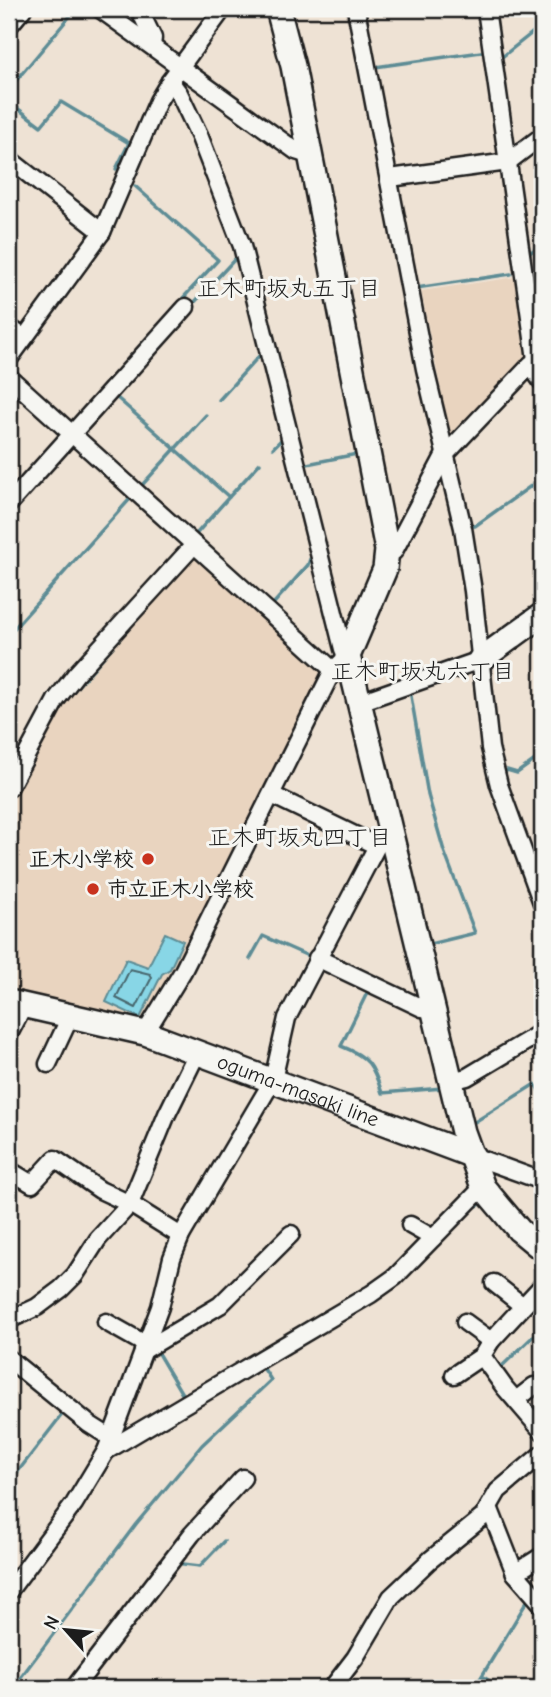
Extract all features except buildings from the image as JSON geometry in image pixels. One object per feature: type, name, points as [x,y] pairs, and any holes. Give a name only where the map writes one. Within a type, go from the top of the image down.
[{"type":"street","points":[[9,26],[23,9]]},
{"type":"street","points":[[100,9],[296,151],[309,155]]},
{"type":"street","points":[[139,9],[153,38],[152,46]]},
{"type":"street","points":[[9,359],[102,232],[158,101],[223,9]]},
{"type":"street","points":[[145,1033],[183,971],[341,663],[385,569],[387,550],[293,66],[278,9]]},
{"type":"street","points":[[356,9],[425,369],[465,541],[490,748],[499,785],[542,898]]},
{"type":"street","points":[[486,9],[536,359],[542,382]]},
{"type":"street","points":[[170,81],[179,93],[199,135],[242,246],[343,649],[341,663]]},
{"type":"street","points":[[390,178],[508,162],[542,136]]},
{"type":"street","points":[[9,159],[102,232]]},
{"type":"street","points":[[9,504],[186,307]]},
{"type":"street","points":[[9,327],[24,338]]},
{"type":"street","points":[[387,550],[394,551],[444,456],[536,359]]},
{"type":"street","points":[[9,377],[194,545],[341,663],[360,702],[383,837],[433,1009],[463,1132],[483,1187],[519,1230],[542,1248]]},
{"type":"street","points":[[9,788],[56,700],[76,674],[194,545]]},
{"type":"street","points":[[360,702],[480,660],[542,615]]},
{"type":"street","points":[[272,795],[383,837]]},
{"type":"street","points":[[9,1591],[74,1504],[108,1445],[160,1307],[172,1258],[181,1236],[273,1080],[287,1017],[383,837]]},
{"type":"street","points":[[317,958],[422,1008],[433,1009]]},
{"type":"street","points":[[9,1034],[17,1003]]},
{"type":"street","name":"oguma-masaki line","points":[[17,1003],[145,1033],[472,1156]]},
{"type":"street","points":[[48,1064],[71,1015]]},
{"type":"street","points":[[451,1082],[467,1077],[542,1032]]},
{"type":"street","points":[[9,1320],[37,1307],[61,1289],[75,1275],[98,1239],[130,1203],[144,1175],[167,1114],[197,1053]]},
{"type":"street","points":[[472,1156],[542,1181]]},
{"type":"street","points":[[9,1170],[32,1184],[55,1159],[100,1190],[130,1203],[181,1236]]},
{"type":"street","points":[[108,1445],[371,1294],[395,1277],[483,1187]]},
{"type":"street","points":[[410,1225],[433,1238]]},
{"type":"street","points":[[144,1347],[220,1305],[291,1234]]},
{"type":"street","points":[[494,1283],[523,1306]]},
{"type":"street","points":[[454,1375],[482,1356],[491,1341],[542,1286]]},
{"type":"street","points":[[106,1322],[144,1347]]},
{"type":"street","points":[[465,1322],[491,1341]]},
{"type":"street","points":[[482,1356],[542,1431]]},
{"type":"street","points":[[9,1359],[89,1424],[108,1445]]},
{"type":"street","points":[[516,1400],[534,1386]]},
{"type":"street","points":[[332,1688],[355,1658],[391,1597],[430,1560],[484,1517],[498,1491],[542,1454]]},
{"type":"street","points":[[74,1688],[192,1534],[243,1478]]},
{"type":"street","points":[[489,1507],[515,1573],[542,1604]]},
{"type":"street","points":[[515,1573],[542,1556]]},
{"type":"shaded area","points":[[517,277],[528,355],[450,436],[421,291]]},
{"type":"shaded area","name":"正木小学校","points":[[194,553],[326,674],[174,974],[143,1023],[9,991],[9,798],[63,699]]},
{"type":"water","points":[[165,933],[183,941],[170,969],[162,974],[140,1018],[106,1002],[126,959],[148,967]]},
{"type":"waterway","points":[[9,89],[76,9]]},
{"type":"waterway","points":[[497,61],[542,25]]},
{"type":"waterway","points":[[375,67],[481,52]]},
{"type":"waterway","points":[[9,102],[41,126],[61,102],[129,143],[116,169]]},
{"type":"waterway","points":[[9,117],[16,108]]},
{"type":"waterway","points":[[135,186],[218,260],[183,298]]},
{"type":"waterway","points":[[527,255],[542,244]]},
{"type":"waterway","points":[[191,306],[235,259]]},
{"type":"waterway","points":[[416,288],[511,274]]},
{"type":"waterway","points":[[219,400],[259,356]]},
{"type":"waterway","points":[[115,396],[229,497],[197,533]]},
{"type":"waterway","points":[[143,484],[206,415]]},
{"type":"waterway","points":[[273,448],[281,440]]},
{"type":"waterway","points":[[302,465],[357,454]]},
{"type":"waterway","points":[[229,497],[260,463]]},
{"type":"waterway","points":[[469,526],[475,526],[542,478]]},
{"type":"waterway","points":[[9,634],[129,500]]},
{"type":"waterway","points":[[274,603],[308,565],[310,559]]},
{"type":"waterway","points":[[228,585],[262,617]]},
{"type":"waterway","points":[[69,696],[159,594]]},
{"type":"waterway","points":[[411,696],[428,795],[444,851],[475,933],[430,944]]},
{"type":"waterway","points":[[503,773],[507,770],[517,773],[542,755]]},
{"type":"waterway","points":[[250,959],[263,936],[308,956]]},
{"type":"waterway","points":[[367,993],[341,1046],[369,1063],[382,1093],[443,1088]]},
{"type":"waterway","points":[[473,1123],[535,1084],[542,1095]]},
{"type":"waterway","points":[[471,1208],[479,1205]]},
{"type":"waterway","points":[[501,1367],[542,1328]]},
{"type":"waterway","points":[[156,1350],[185,1399]]},
{"type":"waterway","points":[[15,1685],[136,1524],[202,1445],[271,1380],[262,1366]]},
{"type":"waterway","points":[[9,1483],[64,1412]]},
{"type":"waterway","points":[[175,1563],[200,1566],[224,1541]]},
{"type":"waterway","points":[[482,1676],[529,1598]]},
{"type":"waterway","points":[[474,1688],[482,1676],[500,1688]]},
{"type":"place","name":"正木小学校","points":[[148,859]]},
{"type":"place","name":"市立正木小学校","points":[[93,889]]},
{"type":"district","name":"正木町坂丸五丁目","points":[[289,288]]},
{"type":"district","name":"正木町坂丸六丁目","points":[[423,671]]},
{"type":"district","name":"正木町坂丸四丁目","points":[[300,837]]}]
